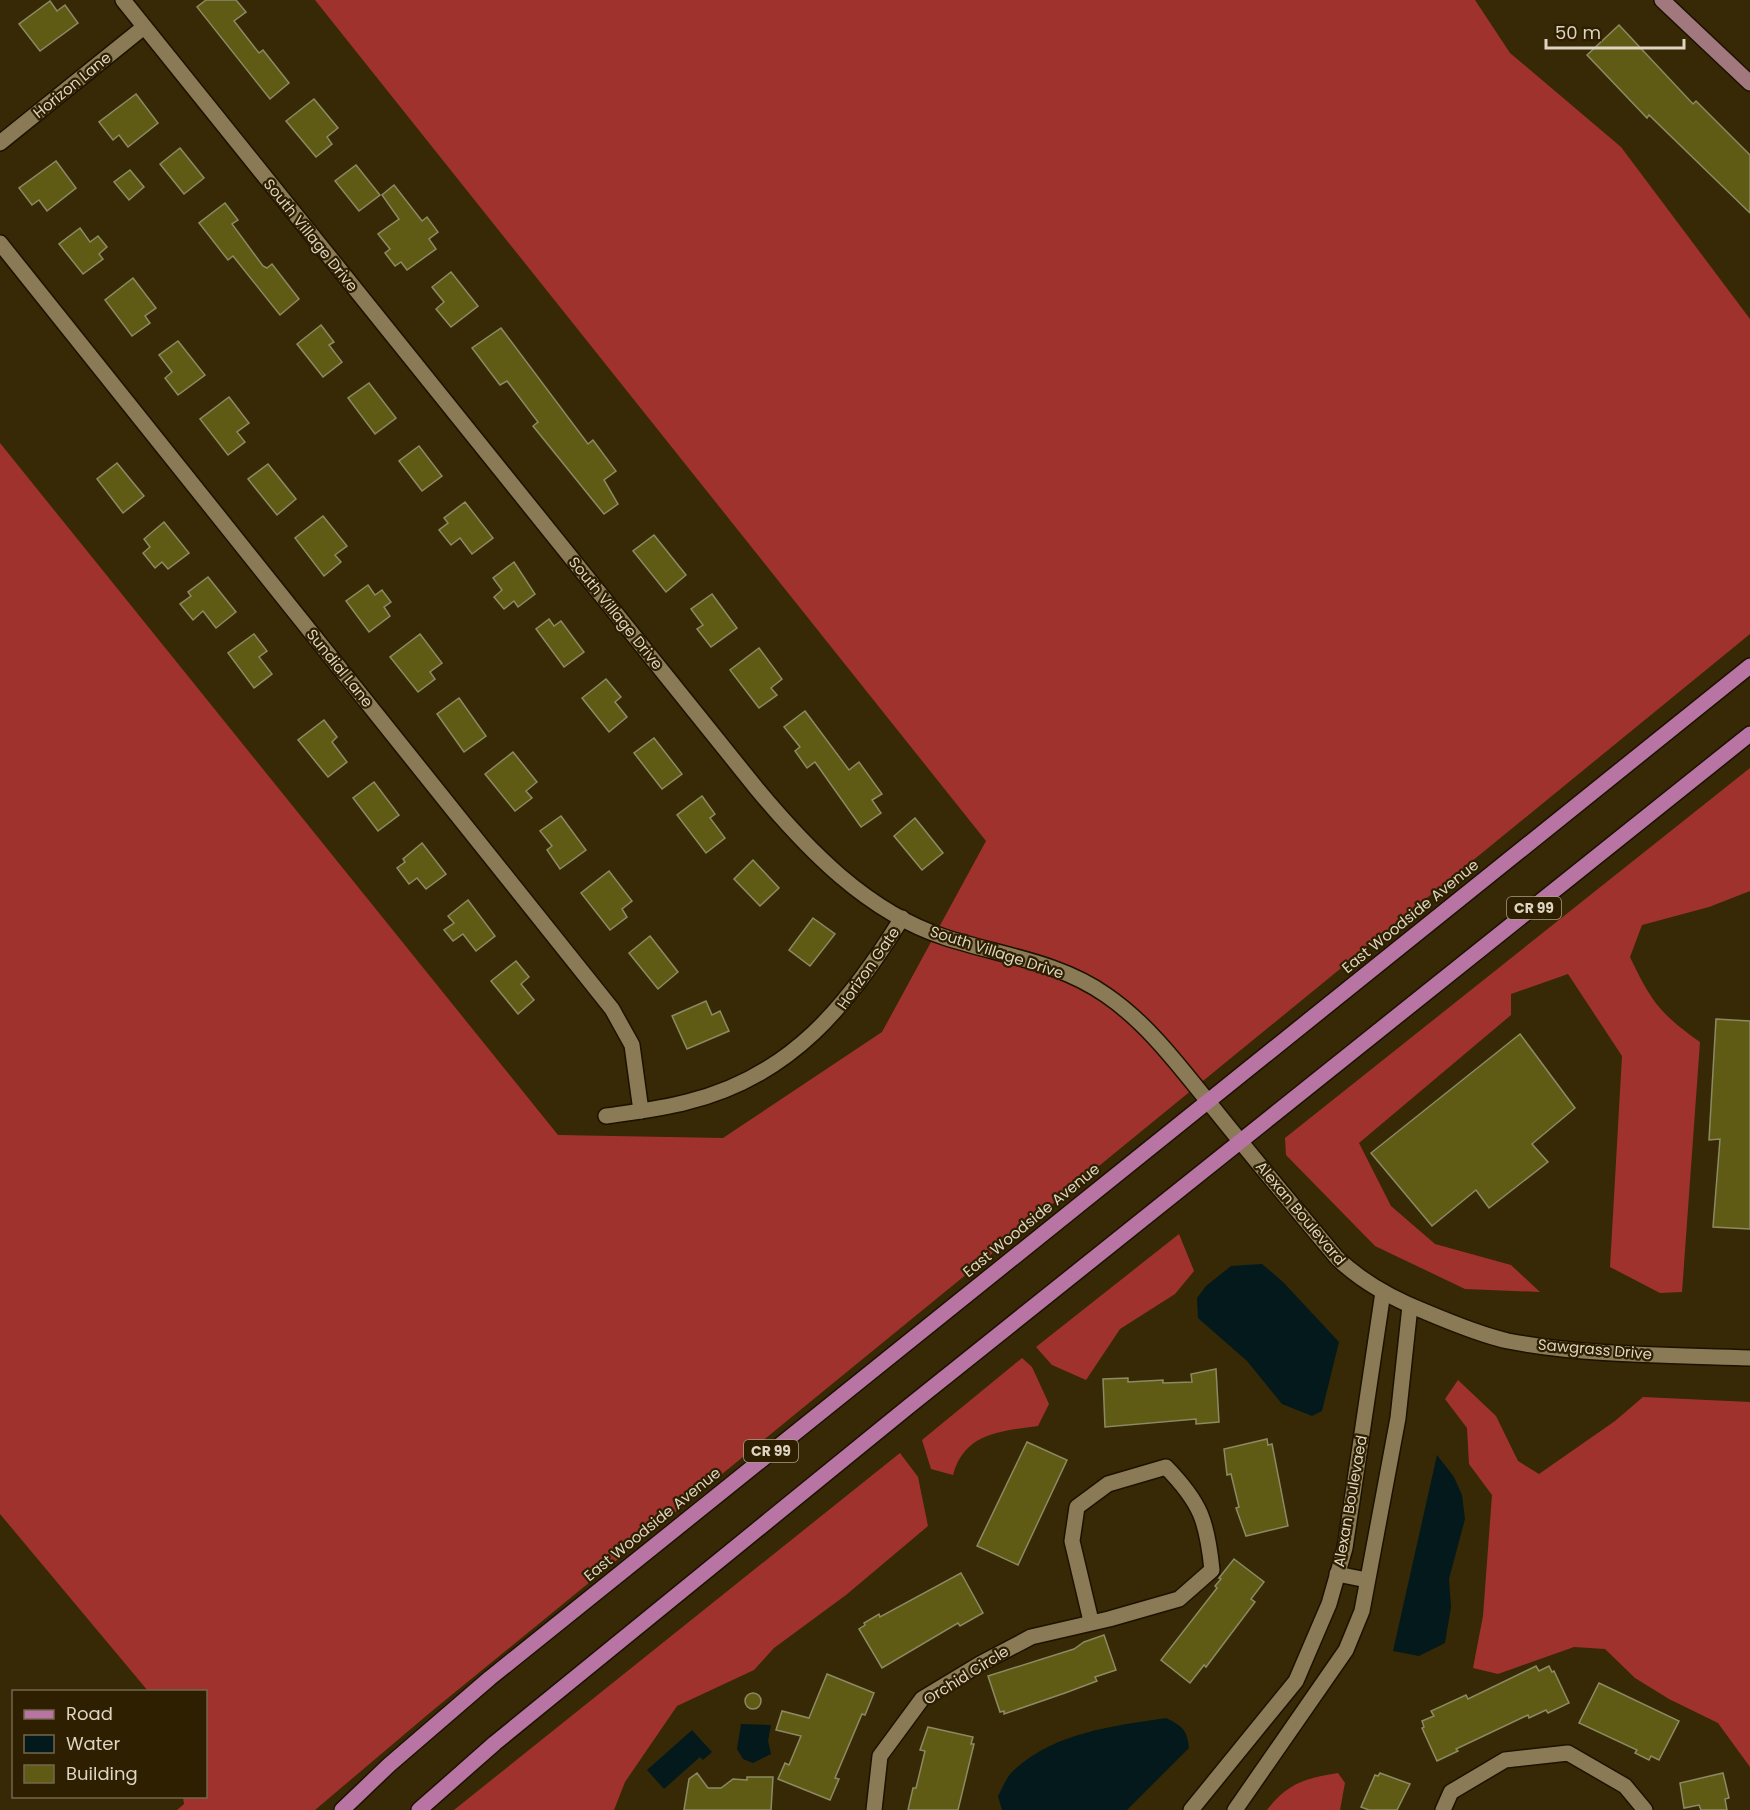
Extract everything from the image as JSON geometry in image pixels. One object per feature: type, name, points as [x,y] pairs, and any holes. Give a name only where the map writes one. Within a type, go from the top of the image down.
[{"type":"main road","points":[[1662,0],[1750,83]]},
{"type":"main road","name":"East Woodside Avenue","points":[[342,1810],[397,1757],[490,1678],[1750,666]]},
{"type":"main road","name":"CR 99","points":[[419,1810],[538,1707],[1750,734]]},
{"type":"street","name":"South Village Drive","points":[[123,0],[775,811],[801,840],[845,880],[902,918],[942,937],[1070,975],[1105,994],[1151,1034],[1207,1101]]},
{"type":"street","name":"Horizon Lane","points":[[0,143],[144,27]]},
{"type":"street","name":"Sundial Lane","points":[[0,243],[612,1009],[632,1045],[642,1111]]},
{"type":"street","name":"Horizon Gate","points":[[606,1116],[688,1102],[720,1091],[778,1062],[808,1040],[854,992],[902,918]]},
{"type":"street","name":"Alexan Boulevard","points":[[1207,1101],[1337,1258],[1351,1271],[1410,1306]]},
{"type":"street","name":"Alexan Boulevaed","points":[[1191,1810],[1296,1681],[1329,1604],[1345,1548],[1383,1292]]},
{"type":"street","name":"Alexan Boulevaed","points":[[1235,1810],[1346,1650],[1362,1611],[1398,1418],[1410,1306]]},
{"type":"street","name":"Sawgrass Drive","points":[[1410,1306],[1506,1340],[1534,1345],[1573,1350],[1750,1359]]},
{"type":"street","name":"Orchid Circle","points":[[874,1810],[880,1756],[922,1699],[1031,1637],[1091,1621],[1109,1619],[1179,1599],[1212,1570],[1208,1535],[1192,1494],[1166,1467],[1108,1484],[1077,1507],[1072,1541],[1091,1621]]},
{"type":"street","points":[[1337,1574],[1367,1580]]},
{"type":"street","points":[[1443,1810],[1451,1792],[1506,1760],[1568,1753],[1625,1786],[1646,1810]]},
{"type":"shaded area","points":[[315,0],[1475,0],[1510,53],[1621,147],[1750,319],[1750,634],[432,1711],[315,1810],[177,1810],[184,1804],[183,1798],[207,1798],[207,1690],[147,1690],[0,1514],[0,443],[558,1135],[723,1138],[882,1032],[986,841]]},
{"type":"shaded area","points":[[1750,768],[1750,891],[1709,907],[1642,925],[1630,957],[1658,1006],[1675,1023],[1700,1042],[1682,1292],[1660,1293],[1610,1267],[1622,1056],[1568,974],[1511,994],[1511,1015],[1359,1143],[1391,1206],[1435,1244],[1511,1265],[1540,1292],[1465,1289],[1375,1246],[1286,1155],[1285,1138]]},
{"type":"shaded area","points":[[1179,1234],[1194,1271],[1175,1294],[1120,1329],[1086,1380],[1052,1365],[1036,1347]]},
{"type":"shaded area","points":[[1022,1358],[1032,1367],[1049,1404],[1038,1426],[997,1433],[975,1442],[958,1461],[953,1475],[931,1469],[922,1440]]},
{"type":"shaded area","points":[[1458,1380],[1496,1416],[1518,1461],[1539,1474],[1615,1421],[1643,1397],[1750,1402],[1750,1767],[1718,1723],[1669,1699],[1635,1678],[1605,1649],[1574,1647],[1498,1674],[1473,1668],[1483,1616],[1492,1495],[1469,1464],[1467,1428],[1445,1399]]},
{"type":"shaded area","points":[[900,1453],[918,1477],[928,1526],[846,1595],[774,1648],[754,1670],[677,1706],[625,1782],[614,1810],[454,1810]]},
{"type":"shaded area","points":[[1338,1773],[1345,1783],[1340,1810],[1267,1810],[1282,1794],[1298,1783]]},
{"type":"water","points":[[1262,1264],[1283,1282],[1339,1342],[1322,1411],[1312,1416],[1282,1404],[1247,1361],[1198,1318],[1197,1298],[1206,1286],[1231,1266]]},
{"type":"water","points":[[1437,1455],[1454,1477],[1462,1495],[1465,1519],[1449,1579],[1451,1607],[1445,1643],[1419,1656],[1393,1651]]},
{"type":"water","points":[[1166,1718],[1183,1729],[1189,1748],[1127,1810],[1002,1810],[998,1796],[1008,1777],[1028,1759],[1045,1748],[1104,1728]]},
{"type":"water","points":[[741,1724],[771,1725],[768,1741],[771,1754],[753,1763],[743,1759],[737,1749]]},
{"type":"water","points":[[692,1730],[712,1752],[703,1760],[700,1757],[664,1789],[647,1770]]},
{"type":"building","points":[[206,0],[236,0],[246,12],[234,21],[259,53],[263,50],[289,83],[270,99],[197,7]]},
{"type":"building","points":[[50,1],[57,11],[65,5],[78,23],[40,51],[19,24]]},
{"type":"building","points":[[1619,25],[1693,104],[1696,101],[1750,155],[1750,213],[1649,115],[1647,118],[1587,55]]},
{"type":"building","points":[[136,94],[158,123],[128,147],[119,135],[113,140],[99,122]]},
{"type":"building","points":[[314,99],[338,128],[327,137],[332,144],[316,157],[286,121]]},
{"type":"building","points":[[180,148],[204,178],[184,194],[160,164]]},
{"type":"building","points":[[56,161],[76,188],[47,211],[39,200],[32,205],[19,188]]},
{"type":"building","points":[[356,165],[380,195],[359,211],[335,181]]},
{"type":"building","points":[[130,170],[144,187],[129,200],[114,182]]},
{"type":"building","points":[[394,185],[422,221],[427,217],[438,232],[429,239],[436,249],[407,270],[401,262],[395,266],[385,253],[390,249],[378,234],[399,219],[382,195]]},
{"type":"building","points":[[225,203],[238,220],[232,224],[263,266],[267,268],[272,264],[299,299],[280,315],[233,256],[228,260],[199,223]]},
{"type":"building","points":[[80,228],[90,242],[98,236],[107,247],[99,254],[103,259],[83,274],[59,244]]},
{"type":"building","points":[[451,272],[478,306],[451,327],[436,309],[444,302],[432,287]]},
{"type":"building","points":[[133,278],[156,308],[145,316],[150,323],[132,336],[105,300]]},
{"type":"building","points":[[321,325],[334,342],[329,345],[342,362],[323,377],[297,344]]},
{"type":"building","points":[[501,328],[588,444],[593,440],[616,471],[604,480],[618,504],[604,514],[533,426],[538,422],[507,381],[500,385],[472,348]]},
{"type":"building","points":[[178,341],[205,375],[178,395],[165,378],[172,372],[159,355]]},
{"type":"building","points":[[369,383],[396,418],[375,434],[348,398]]},
{"type":"building","points":[[229,397],[249,423],[237,432],[245,442],[228,455],[200,419]]},
{"type":"building","points":[[419,446],[442,476],[422,491],[399,461]]},
{"type":"building","points":[[117,463],[144,496],[123,513],[97,479]]},
{"type":"building","points":[[268,464],[296,499],[277,515],[248,479]]},
{"type":"building","points":[[465,502],[493,538],[472,554],[460,538],[451,545],[439,530],[448,523],[444,518]]},
{"type":"building","points":[[323,516],[347,546],[335,555],[341,562],[324,576],[295,538]]},
{"type":"building","points":[[164,522],[189,553],[168,569],[162,562],[155,568],[143,553],[150,547],[144,539]]},
{"type":"building","points":[[654,535],[686,575],[666,592],[633,551]]},
{"type":"building","points":[[514,562],[535,594],[518,607],[514,601],[504,609],[494,597],[502,590],[493,578]]},
{"type":"building","points":[[208,577],[236,612],[216,628],[203,611],[193,620],[180,604],[191,596],[188,592]]},
{"type":"building","points":[[368,585],[375,595],[382,590],[391,602],[384,607],[390,616],[369,632],[346,601]]},
{"type":"building","points":[[712,594],[737,628],[711,647],[697,629],[703,625],[691,609]]},
{"type":"building","points":[[549,619],[554,626],[561,621],[584,652],[564,667],[536,629]]},
{"type":"building","points":[[254,634],[267,651],[259,657],[272,674],[254,688],[228,653]]},
{"type":"building","points":[[420,634],[442,663],[430,672],[435,679],[418,692],[390,657]]},
{"type":"building","points":[[759,648],[782,679],[771,688],[777,695],[759,708],[730,670]]},
{"type":"building","points":[[606,679],[621,697],[615,702],[627,717],[609,732],[582,698]]},
{"type":"building","points":[[459,698],[486,736],[464,752],[437,714]]},
{"type":"building","points":[[805,711],[849,770],[859,762],[882,794],[872,800],[881,813],[861,827],[815,762],[807,768],[795,751],[800,747],[784,727]]},
{"type":"building","points":[[324,720],[337,737],[332,742],[347,762],[328,777],[298,740]]},
{"type":"building","points":[[654,738],[682,774],[662,789],[634,753]]},
{"type":"building","points":[[513,752],[537,782],[526,791],[532,798],[515,811],[485,774]]},
{"type":"building","points":[[374,782],[399,815],[378,831],[353,798]]},
{"type":"building","points":[[702,796],[715,814],[710,818],[725,838],[706,853],[677,815]]},
{"type":"building","points":[[561,816],[586,850],[560,869],[547,850],[552,846],[540,831]]},
{"type":"building","points":[[915,818],[943,853],[922,870],[894,836]]},
{"type":"building","points":[[422,843],[446,874],[426,889],[417,878],[409,884],[397,868],[405,862],[403,859]]},
{"type":"building","points":[[753,860],[779,888],[760,906],[734,879]]},
{"type":"building","points":[[609,871],[632,901],[622,909],[627,917],[610,930],[581,893]]},
{"type":"building","points":[[468,900],[495,936],[476,951],[463,934],[453,941],[444,930],[454,923],[448,916]]},
{"type":"building","points":[[813,918],[835,934],[810,966],[789,950]]},
{"type":"building","points":[[650,936],[678,972],[658,989],[629,953]]},
{"type":"building","points":[[516,961],[529,977],[521,984],[534,1000],[518,1014],[491,981]]},
{"type":"building","points":[[706,1001],[712,1015],[720,1011],[729,1031],[687,1049],[672,1016]]},
{"type":"building","points":[[1716,1019],[1750,1021],[1750,1229],[1713,1227],[1720,1139],[1709,1140]]},
{"type":"building","points":[[1520,1034],[1575,1108],[1532,1144],[1548,1162],[1489,1208],[1476,1190],[1432,1226],[1371,1153]]},
{"type":"building","points":[[1216,1369],[1219,1422],[1196,1424],[1196,1419],[1105,1427],[1103,1379],[1128,1378],[1128,1382],[1163,1380],[1163,1383],[1192,1382],[1191,1374]]},
{"type":"building","points":[[1267,1439],[1268,1445],[1272,1444],[1288,1526],[1246,1536],[1236,1508],[1239,1507],[1231,1474],[1227,1475],[1224,1449]]},
{"type":"building","points":[[1027,1442],[1067,1460],[1018,1565],[977,1546]]},
{"type":"building","points":[[1234,1559],[1264,1582],[1251,1599],[1255,1602],[1206,1667],[1204,1665],[1190,1683],[1161,1660],[1217,1588],[1215,1586],[1221,1579],[1219,1578]]},
{"type":"building","points":[[961,1573],[983,1613],[960,1626],[958,1623],[882,1668],[859,1629],[879,1614],[880,1617]]},
{"type":"building","points":[[1104,1635],[1116,1670],[1095,1677],[1097,1681],[1065,1693],[1004,1714],[1004,1711],[1000,1712],[988,1676],[1074,1649],[1084,1642]]},
{"type":"building","points":[[1536,1666],[1539,1671],[1549,1666],[1552,1672],[1554,1671],[1569,1703],[1548,1713],[1546,1710],[1529,1718],[1528,1715],[1456,1749],[1458,1751],[1437,1761],[1422,1728],[1424,1727],[1422,1721],[1434,1716],[1431,1711],[1466,1695],[1468,1699]]},
{"type":"building","points":[[827,1674],[874,1693],[865,1715],[862,1714],[835,1778],[839,1779],[830,1800],[778,1779],[785,1763],[789,1765],[801,1736],[776,1730],[782,1711],[809,1718]]},
{"type":"building","points":[[1599,1683],[1679,1721],[1659,1760],[1651,1756],[1649,1760],[1635,1753],[1637,1750],[1579,1723]]},
{"type":"building","points":[[753,1693],[761,1701],[753,1709],[745,1701]]},
{"type":"building","points":[[928,1727],[973,1737],[971,1744],[974,1744],[958,1810],[908,1810],[925,1751],[920,1750]]},
{"type":"building","points":[[697,1773],[708,1788],[721,1788],[733,1779],[773,1777],[771,1810],[684,1810],[689,1779]]},
{"type":"building","points":[[1380,1773],[1410,1784],[1397,1810],[1369,1810],[1361,1807],[1375,1775],[1378,1776]]},
{"type":"building","points":[[1723,1773],[1729,1798],[1725,1799],[1727,1810],[1701,1810],[1699,1805],[1684,1808],[1680,1783]]}]
